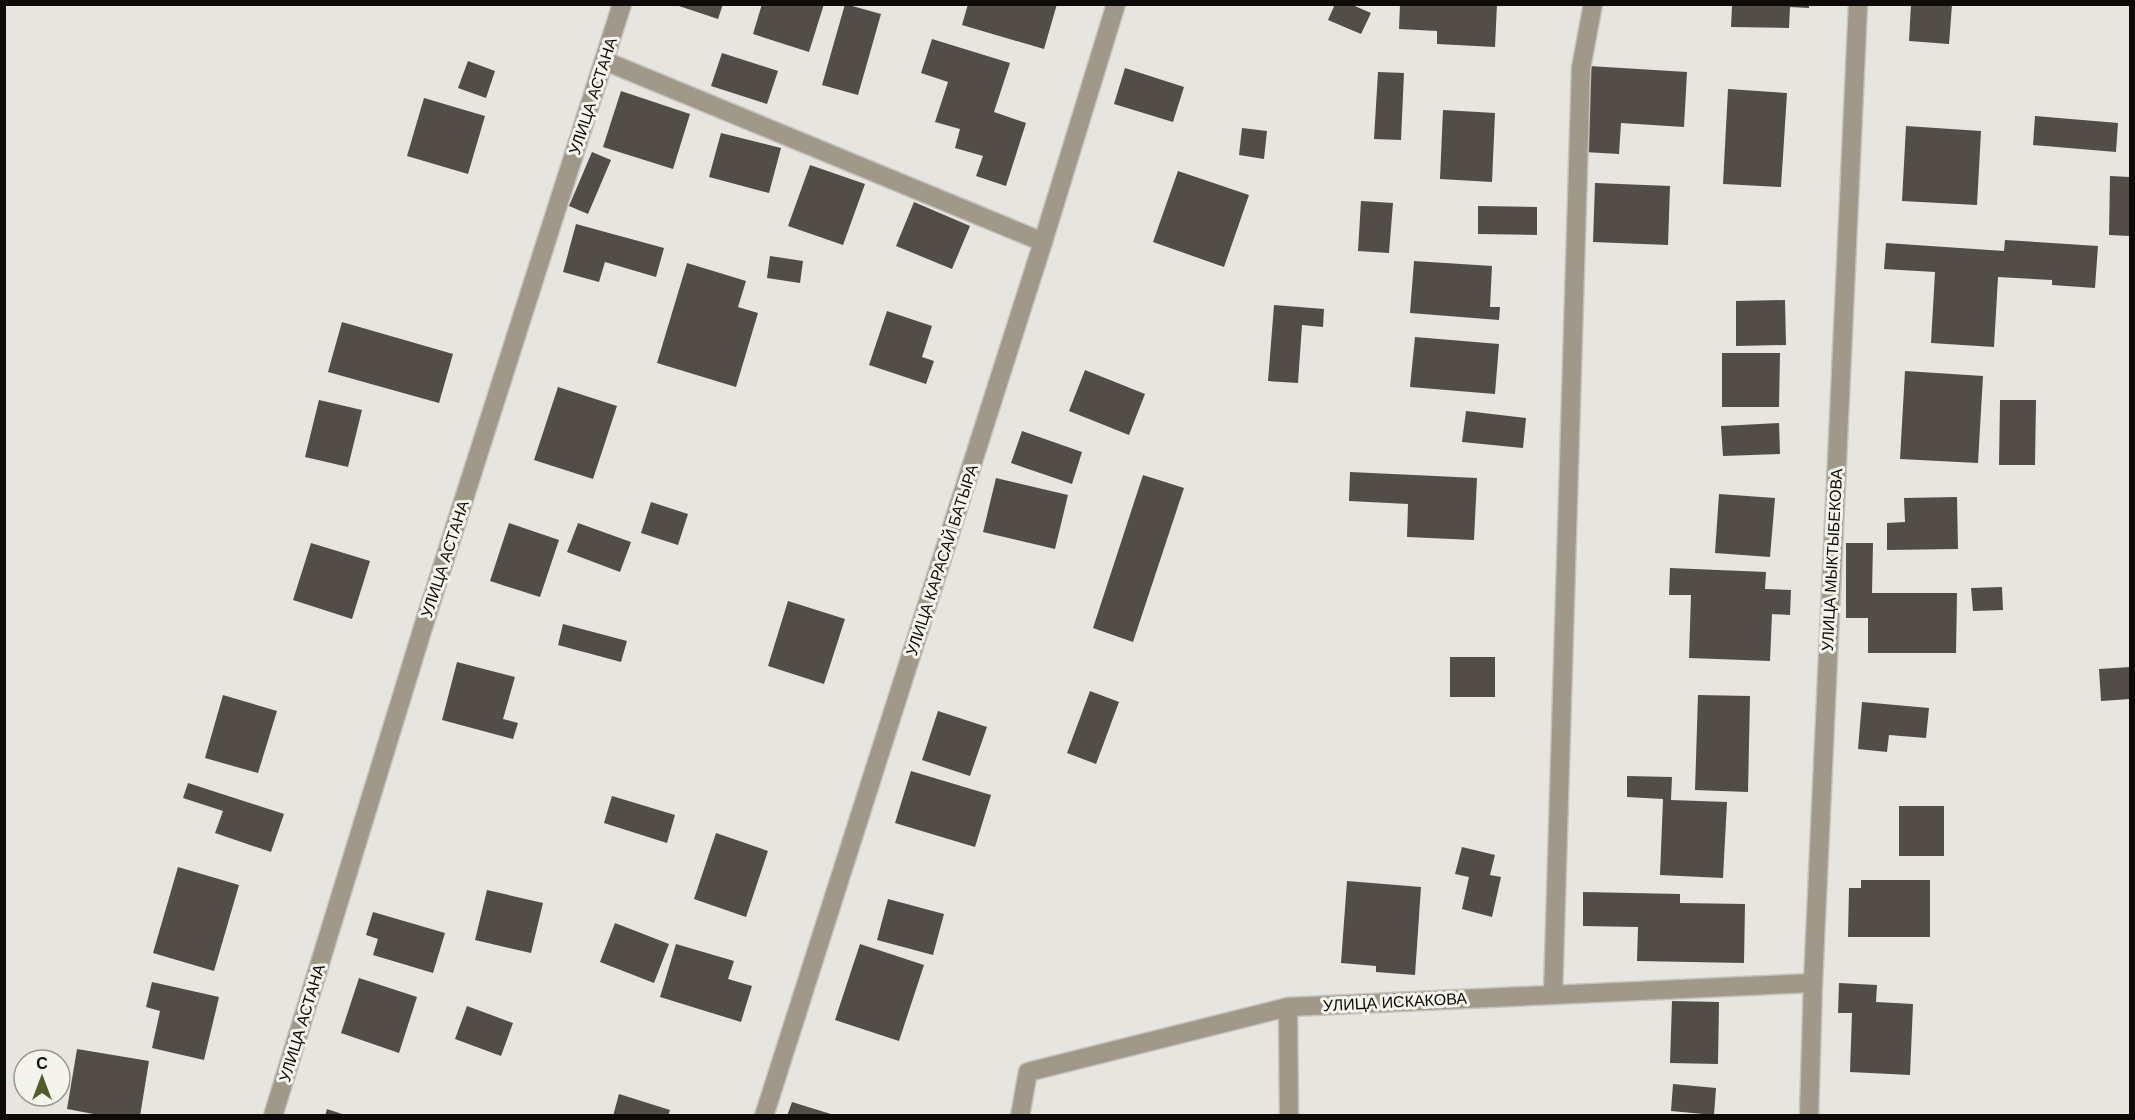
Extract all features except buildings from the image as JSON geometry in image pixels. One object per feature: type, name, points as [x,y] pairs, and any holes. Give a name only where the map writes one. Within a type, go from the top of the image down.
[{"type":"street","name":"УЛИЦА АСТАНА","points":[[273,1116],[425,621],[622,4]]},
{"type":"street","name":"УЛИЦА КАРАСАЙ БАТЫРА","points":[[764,1116],[1043,242],[1116,4]]},
{"type":"street","points":[[1553,995],[1581,68],[1593,4]]},
{"type":"street","name":"УЛИЦА МЫКТЫБЕКОВА","points":[[1809,1116],[1813,983],[1858,4]]},
{"type":"street","points":[[605,61],[1043,242]]},
{"type":"street","name":"УЛИЦА ИСКАКОВА","points":[[1020,1116],[1028,1072],[1288,1007],[1813,983]]},
{"type":"street","points":[[1288,1007],[1289,1116]]}]
